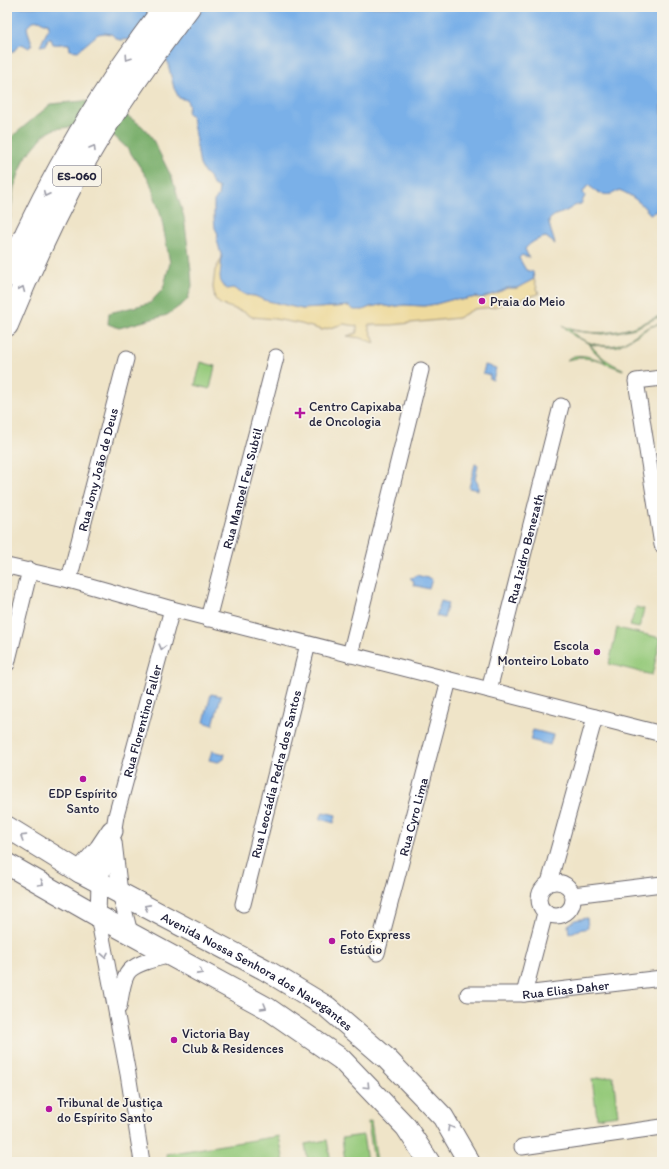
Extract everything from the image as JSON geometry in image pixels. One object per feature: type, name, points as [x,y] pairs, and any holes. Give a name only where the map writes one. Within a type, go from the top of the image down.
[{"type":"main road","name":"ES-060","points":[[7,276],[57,172],[74,142],[130,55],[165,7]]},
{"type":"main road","name":"ES-060","points":[[7,325],[43,242],[74,181],[127,94],[189,7]]},
{"type":"main road","name":"Avenida Nossa Senhora dos Navegantes","points":[[7,827],[80,872],[264,970],[327,1007],[386,1058],[443,1117],[468,1162]]},
{"type":"main road","points":[[80,872],[100,849],[112,832]]},
{"type":"main road","name":"Avenida Nossa Senhora dos Navegantes","points":[[7,864],[98,916],[267,1008],[341,1059],[406,1127],[429,1162]]},
{"type":"street","name":"Rua Manoel Feu Subtil","points":[[208,619],[276,357]]},
{"type":"street","name":"Rua Jony João de Deus","points":[[69,580],[126,359]]},
{"type":"street","points":[[350,655],[420,370]]},
{"type":"street","points":[[662,378],[636,381],[662,545]]},
{"type":"street","name":"Rua Izidro Benezath","points":[[489,690],[561,406]]},
{"type":"street","points":[[7,566],[69,580],[172,610],[662,734]]},
{"type":"street","points":[[7,664],[30,570]]},
{"type":"street","name":"Rua Florentino Faller","points":[[142,1162],[98,916],[99,882],[110,852],[112,832],[172,610]]},
{"type":"street","name":"Rua Leocádia Pedra dos Santos","points":[[243,904],[308,644]]},
{"type":"street","name":"Rua Cyro Lima","points":[[377,953],[448,680]]},
{"type":"street","points":[[549,883],[595,717]]},
{"type":"street","name":"Rua Florentino Faller","points":[[112,832],[120,893],[130,933]]},
{"type":"street","points":[[560,882],[570,890],[573,895],[572,905],[566,913],[556,917],[545,913],[538,900],[542,888],[549,883],[560,882]]},
{"type":"street","points":[[573,895],[662,884]]},
{"type":"street","points":[[524,994],[545,913]]},
{"type":"street","points":[[117,1016],[123,985],[128,972],[139,964],[171,956]]},
{"type":"street","name":"Rua Elias Daher","points":[[468,994],[524,994],[662,978]]},
{"type":"street","points":[[522,1147],[662,1127]]},
{"type":"green space","points":[[83,101],[110,104],[142,126],[151,136],[172,178],[184,217],[192,286],[188,298],[184,303],[167,315],[119,328],[108,324],[109,313],[150,303],[163,289],[170,263],[161,216],[150,182],[128,149],[114,136],[85,125],[55,129],[44,135],[25,158],[14,187],[10,219],[7,224],[7,144],[9,139],[51,104]]},
{"type":"green space","points":[[662,315],[662,317],[656,318],[635,328],[617,332],[602,334],[578,331],[599,333],[619,331],[639,325]]},
{"type":"green space","points":[[562,325],[578,331],[570,330],[581,339],[595,344],[610,346],[618,345],[650,327],[618,346],[608,347],[590,344],[605,359],[623,370],[595,360],[575,358],[567,360],[571,357],[581,355],[606,362],[593,350],[589,343],[574,336]]},
{"type":"green space","points":[[201,362],[215,366],[210,389],[195,385]]},
{"type":"green space","points":[[636,607],[644,609],[639,628],[630,626]]},
{"type":"green space","points":[[617,628],[661,638],[652,675],[609,664]]},
{"type":"green space","points":[[613,1076],[618,1115],[597,1118],[592,1079]]},
{"type":"green space","points":[[371,1121],[377,1162],[374,1162],[368,1122]]},
{"type":"green space","points":[[363,1135],[367,1162],[345,1162],[342,1138]]},
{"type":"green space","points":[[279,1136],[284,1162],[167,1162],[166,1154]]},
{"type":"green space","points":[[327,1140],[331,1162],[308,1162],[305,1144]]},
{"type":"sand","name":"Praia do Meio","points":[[222,258],[221,265],[233,288],[246,295],[255,296],[264,300],[302,309],[350,306],[363,310],[382,305],[391,307],[404,305],[424,306],[454,299],[461,300],[476,297],[482,298],[507,288],[517,288],[534,279],[539,294],[493,307],[474,309],[458,318],[392,325],[368,325],[375,343],[361,338],[347,336],[357,333],[357,326],[344,324],[322,330],[275,319],[252,317],[244,312],[220,304],[215,299],[213,287],[215,270]]},
{"type":"water","points":[[7,7],[662,7],[662,191],[658,202],[658,211],[650,214],[636,200],[619,190],[615,193],[603,194],[588,185],[583,192],[585,196],[581,204],[555,215],[549,220],[550,229],[555,244],[546,237],[540,239],[525,249],[529,258],[522,255],[519,258],[526,270],[533,272],[534,279],[517,288],[507,288],[482,298],[476,297],[461,300],[454,299],[424,306],[404,305],[391,307],[381,305],[363,310],[354,310],[349,306],[302,309],[264,300],[255,296],[246,295],[233,288],[227,289],[221,284],[220,276],[222,258],[217,240],[218,234],[215,228],[214,218],[214,201],[218,196],[219,188],[213,185],[211,179],[200,165],[192,117],[187,112],[189,107],[187,100],[179,98],[174,88],[167,60],[156,60],[142,39],[119,40],[111,34],[104,33],[98,34],[78,51],[70,50],[69,44],[53,44],[51,39],[48,39],[46,45],[40,46],[49,28],[48,23],[43,23],[40,20],[33,21],[27,27],[32,45],[29,48],[22,44],[14,51],[9,52],[7,56]]},
{"type":"water","points":[[485,365],[496,368],[493,380],[490,379],[490,375],[483,373]]},
{"type":"water","points":[[475,464],[478,465],[475,479],[478,484],[478,490],[469,488]]},
{"type":"water","points":[[416,575],[432,579],[429,589],[413,585],[414,582],[410,578],[415,577]]},
{"type":"water","points":[[441,601],[448,603],[444,618],[436,616]]},
{"type":"water","points":[[211,694],[221,696],[213,725],[204,722]]},
{"type":"water","points":[[533,730],[553,735],[550,745],[530,740]]},
{"type":"water","points":[[212,751],[225,754],[224,759],[218,762],[209,760]]},
{"type":"water","points":[[323,812],[336,815],[334,823],[320,819]]},
{"type":"water","points":[[587,918],[588,928],[569,934],[568,925],[575,920]]},
{"type":"place","name":"Praia do Meio","points":[[482,301]]},
{"type":"place","name":"Centro Capixaba de Oncologia","points":[[300,413]]},
{"type":"place","name":"Escola Monteiro Lobato","points":[[597,652]]},
{"type":"place","name":"EDP Espírito Santo","points":[[83,779]]},
{"type":"place","name":"Foto Express Estúdio","points":[[332,941]]},
{"type":"place","name":"Victoria Bay Club & Residences","points":[[174,1040]]},
{"type":"place","name":"Tribunal de Justiça do Espírito Santo","points":[[49,1109]]}]
